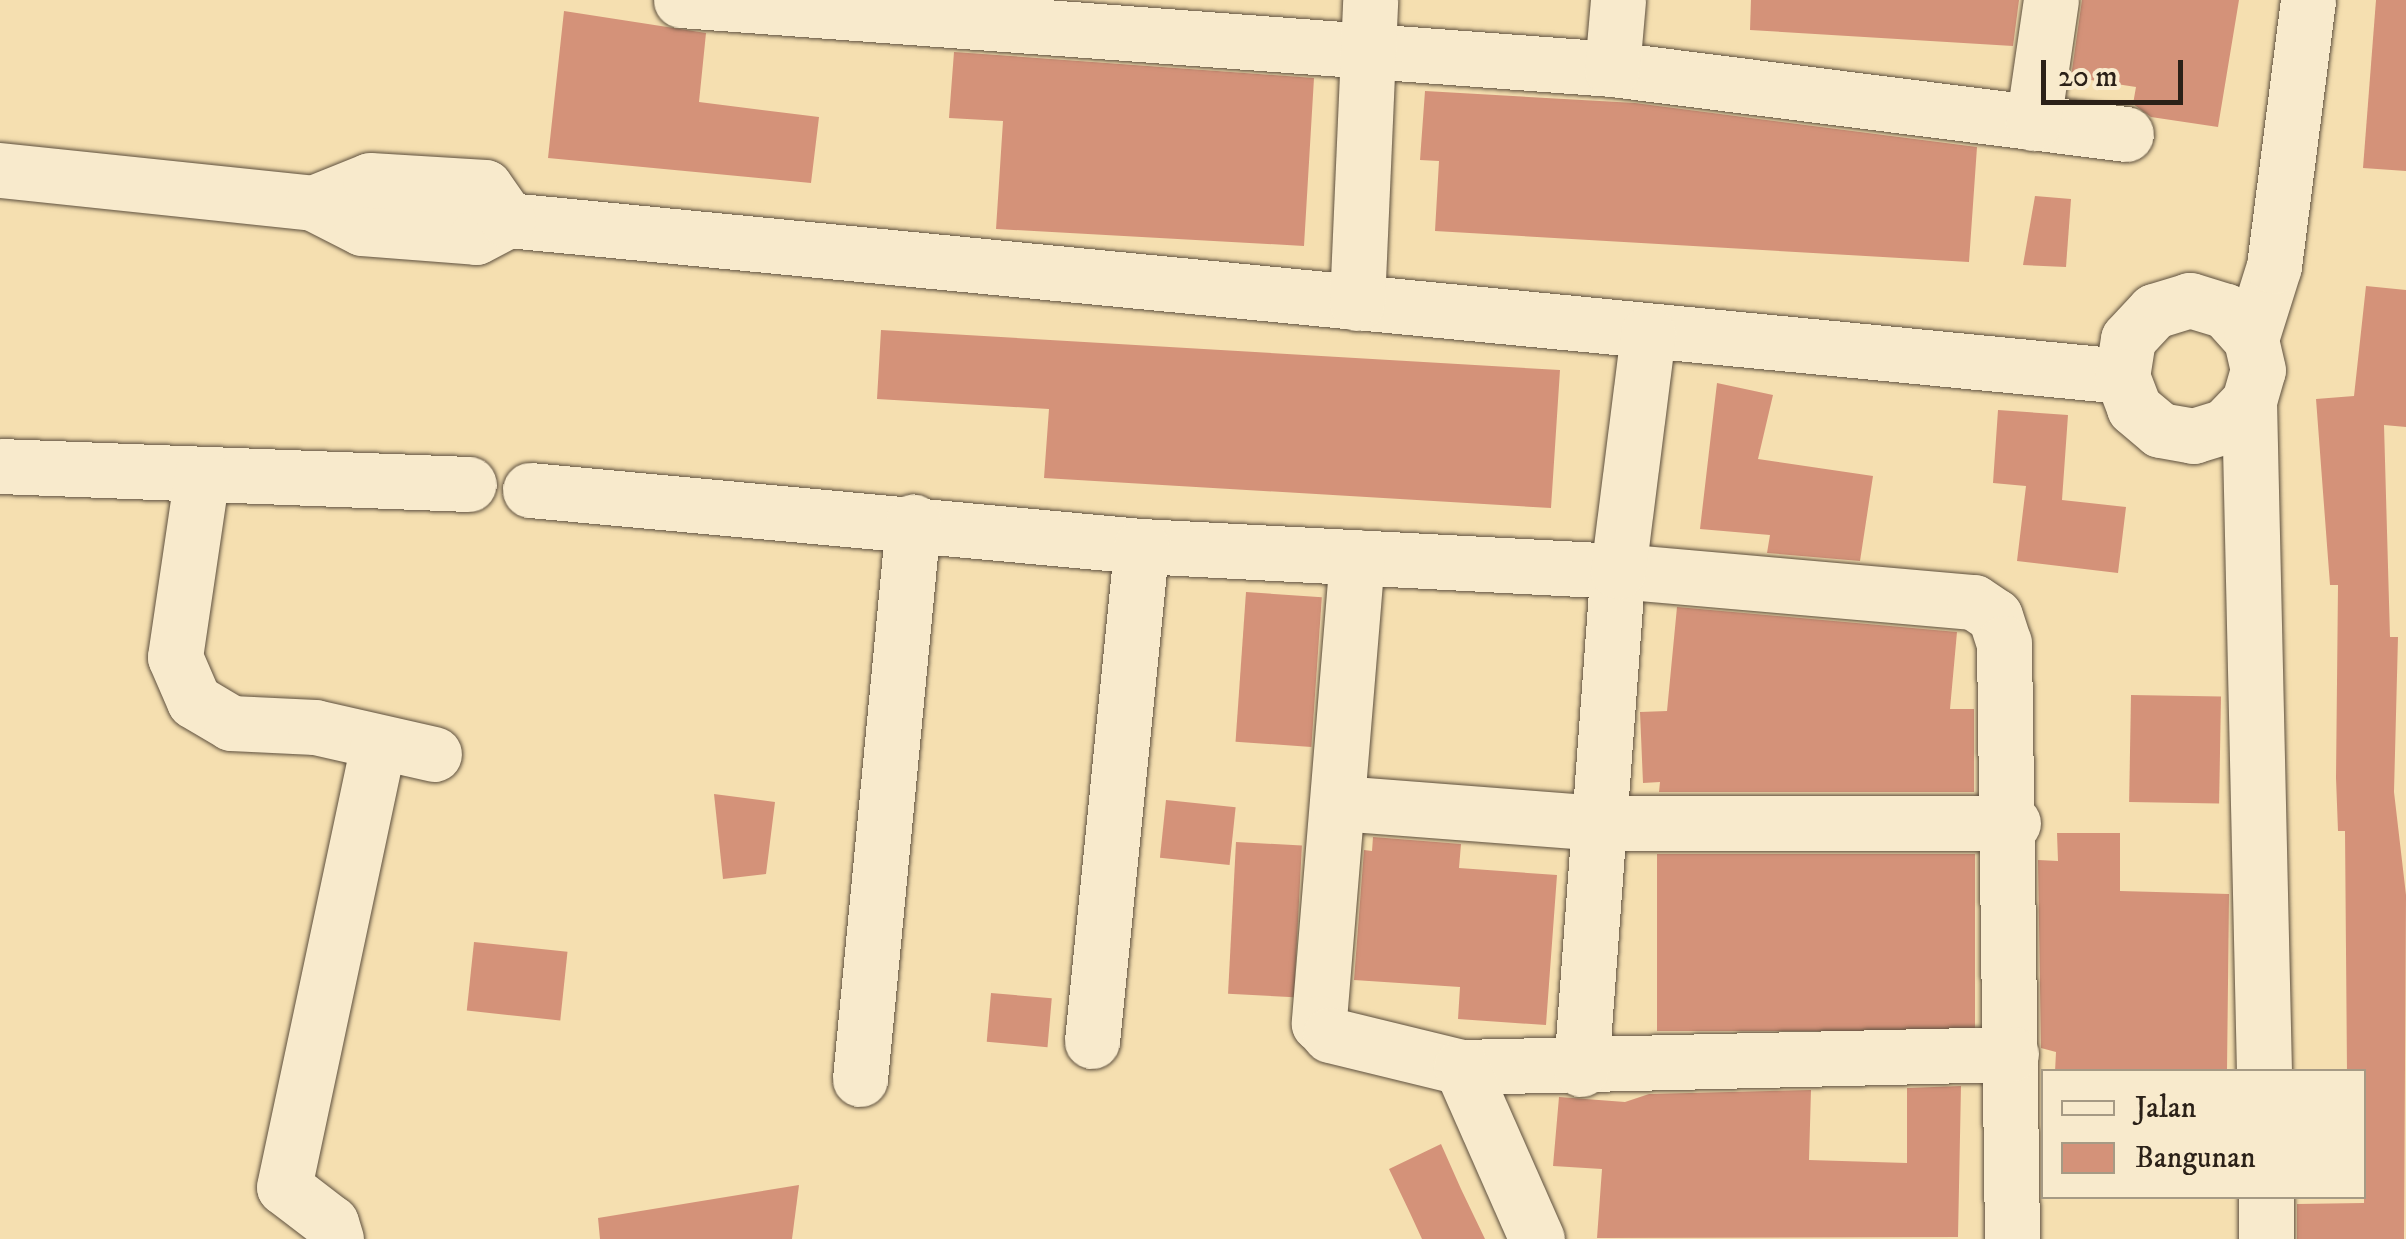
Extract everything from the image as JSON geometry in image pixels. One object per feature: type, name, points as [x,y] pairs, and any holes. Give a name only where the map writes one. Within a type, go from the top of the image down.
[{"type":"street","points":[[681,0],[1368,24],[1612,69],[2126,134]]},
{"type":"street","points":[[1612,69],[1618,0]]},
{"type":"street","points":[[2032,123],[2052,0]]},
{"type":"street","points":[[2251,339],[2274,266],[2308,0]]},
{"type":"street","points":[[1357,303],[1368,24]]},
{"type":"street","points":[[0,170],[312,203],[362,228],[476,237],[508,220],[1648,334],[2122,376]]},
{"type":"street","points":[[2248,401],[2226,426],[2193,436],[2160,430],[2134,408],[2122,376],[2128,339],[2154,311],[2190,300],[2226,311],[2251,339],[2258,370],[2248,401],[2264,1069]]},
{"type":"street","points":[[1581,1069],[1618,571],[1648,334]]},
{"type":"street","points":[[0,466],[468,484]]},
{"type":"street","points":[[202,474],[175,657],[194,702],[231,723],[316,728],[434,754]]},
{"type":"street","points":[[530,490],[913,522],[1141,546],[1618,571],[1974,602],[1995,616],[2004,642],[2012,823],[2012,1239]]},
{"type":"street","points":[[860,1078],[913,522]]},
{"type":"street","points":[[1092,1041],[1141,546]]},
{"type":"street","points":[[1357,557],[1319,1023],[1344,1042],[1461,1067],[1581,1069],[2011,1054]]},
{"type":"street","points":[[336,1239],[331,1223],[284,1186],[378,742]]},
{"type":"street","points":[[1339,803],[1598,824],[2012,823]]},
{"type":"street","points":[[1461,1067],[1537,1239]]},
{"type":"street","points":[[2266,1199],[2266,1239]]},
{"type":"building","points":[[1751,0],[2019,0],[2013,46],[1750,30]]},
{"type":"building","points":[[2082,0],[2239,0],[2218,127],[2151,117],[2133,104],[2136,87],[2071,77]]},
{"type":"building","points":[[2376,0],[2406,0],[2406,171],[2363,168]]},
{"type":"building","points":[[564,11],[706,33],[699,102],[819,117],[811,183],[548,158]]},
{"type":"building","points":[[954,52],[1314,78],[1304,246],[996,229],[1003,121],[949,118]]},
{"type":"building","points":[[1425,91],[1635,103],[1977,147],[1969,262],[1435,231],[1439,161],[1420,160]]},
{"type":"building","points":[[2035,196],[2071,199],[2066,267],[2023,265]]},
{"type":"building","points":[[2366,286],[2406,290],[2406,427],[2384,425],[2390,637],[2398,637],[2394,792],[2406,895],[2404,1239],[2297,1239],[2297,1204],[2364,1203],[2366,1199],[2366,1069],[2347,1069],[2345,831],[2338,831],[2336,778],[2338,585],[2330,585],[2316,399],[2354,396]]},
{"type":"building","points":[[881,330],[1560,370],[1551,508],[1044,478],[1049,409],[877,399]]},
{"type":"building","points":[[1717,383],[1773,395],[1758,459],[1873,476],[1860,561],[1767,553],[1770,535],[1700,529]]},
{"type":"building","points":[[1998,410],[2068,415],[2062,500],[2126,507],[2118,573],[2017,561],[2026,486],[1993,483]]},
{"type":"building","points":[[1246,592],[1322,597],[1311,747],[1236,742]]},
{"type":"building","points":[[1677,607],[1957,632],[1950,709],[1974,709],[1974,792],[1659,792],[1660,782],[1643,783],[1640,712],[1667,711]]},
{"type":"building","points":[[2131,695],[2221,697],[2219,804],[2129,802]]},
{"type":"building","points":[[714,794],[775,802],[766,874],[723,879]]},
{"type":"building","points":[[1166,800],[1236,807],[1230,865],[1160,858]]},
{"type":"building","points":[[2057,833],[2120,833],[2120,891],[2229,894],[2227,1069],[2055,1069],[2056,1052],[2041,1048],[2038,860],[2058,861]]},
{"type":"building","points":[[1373,837],[1461,844],[1459,868],[1557,875],[1546,1025],[1458,1019],[1460,987],[1354,980],[1364,850],[1372,851]]},
{"type":"building","points":[[1236,842],[1302,845],[1294,997],[1228,994]]},
{"type":"building","points":[[1657,854],[1975,854],[1975,1031],[1657,1031]]},
{"type":"building","points":[[474,942],[567,952],[560,1020],[467,1011]]},
{"type":"building","points":[[991,993],[1052,998],[1047,1047],[987,1042]]},
{"type":"building","points":[[1961,1086],[1958,1237],[1597,1238],[1602,1169],[1553,1166],[1559,1097],[1625,1102],[1649,1094],[1811,1090],[1809,1160],[1907,1163],[1907,1088]]},
{"type":"building","points":[[1441,1144],[1485,1239],[1422,1239],[1389,1169]]},
{"type":"building","points":[[799,1185],[792,1239],[600,1239],[598,1218]]}]
